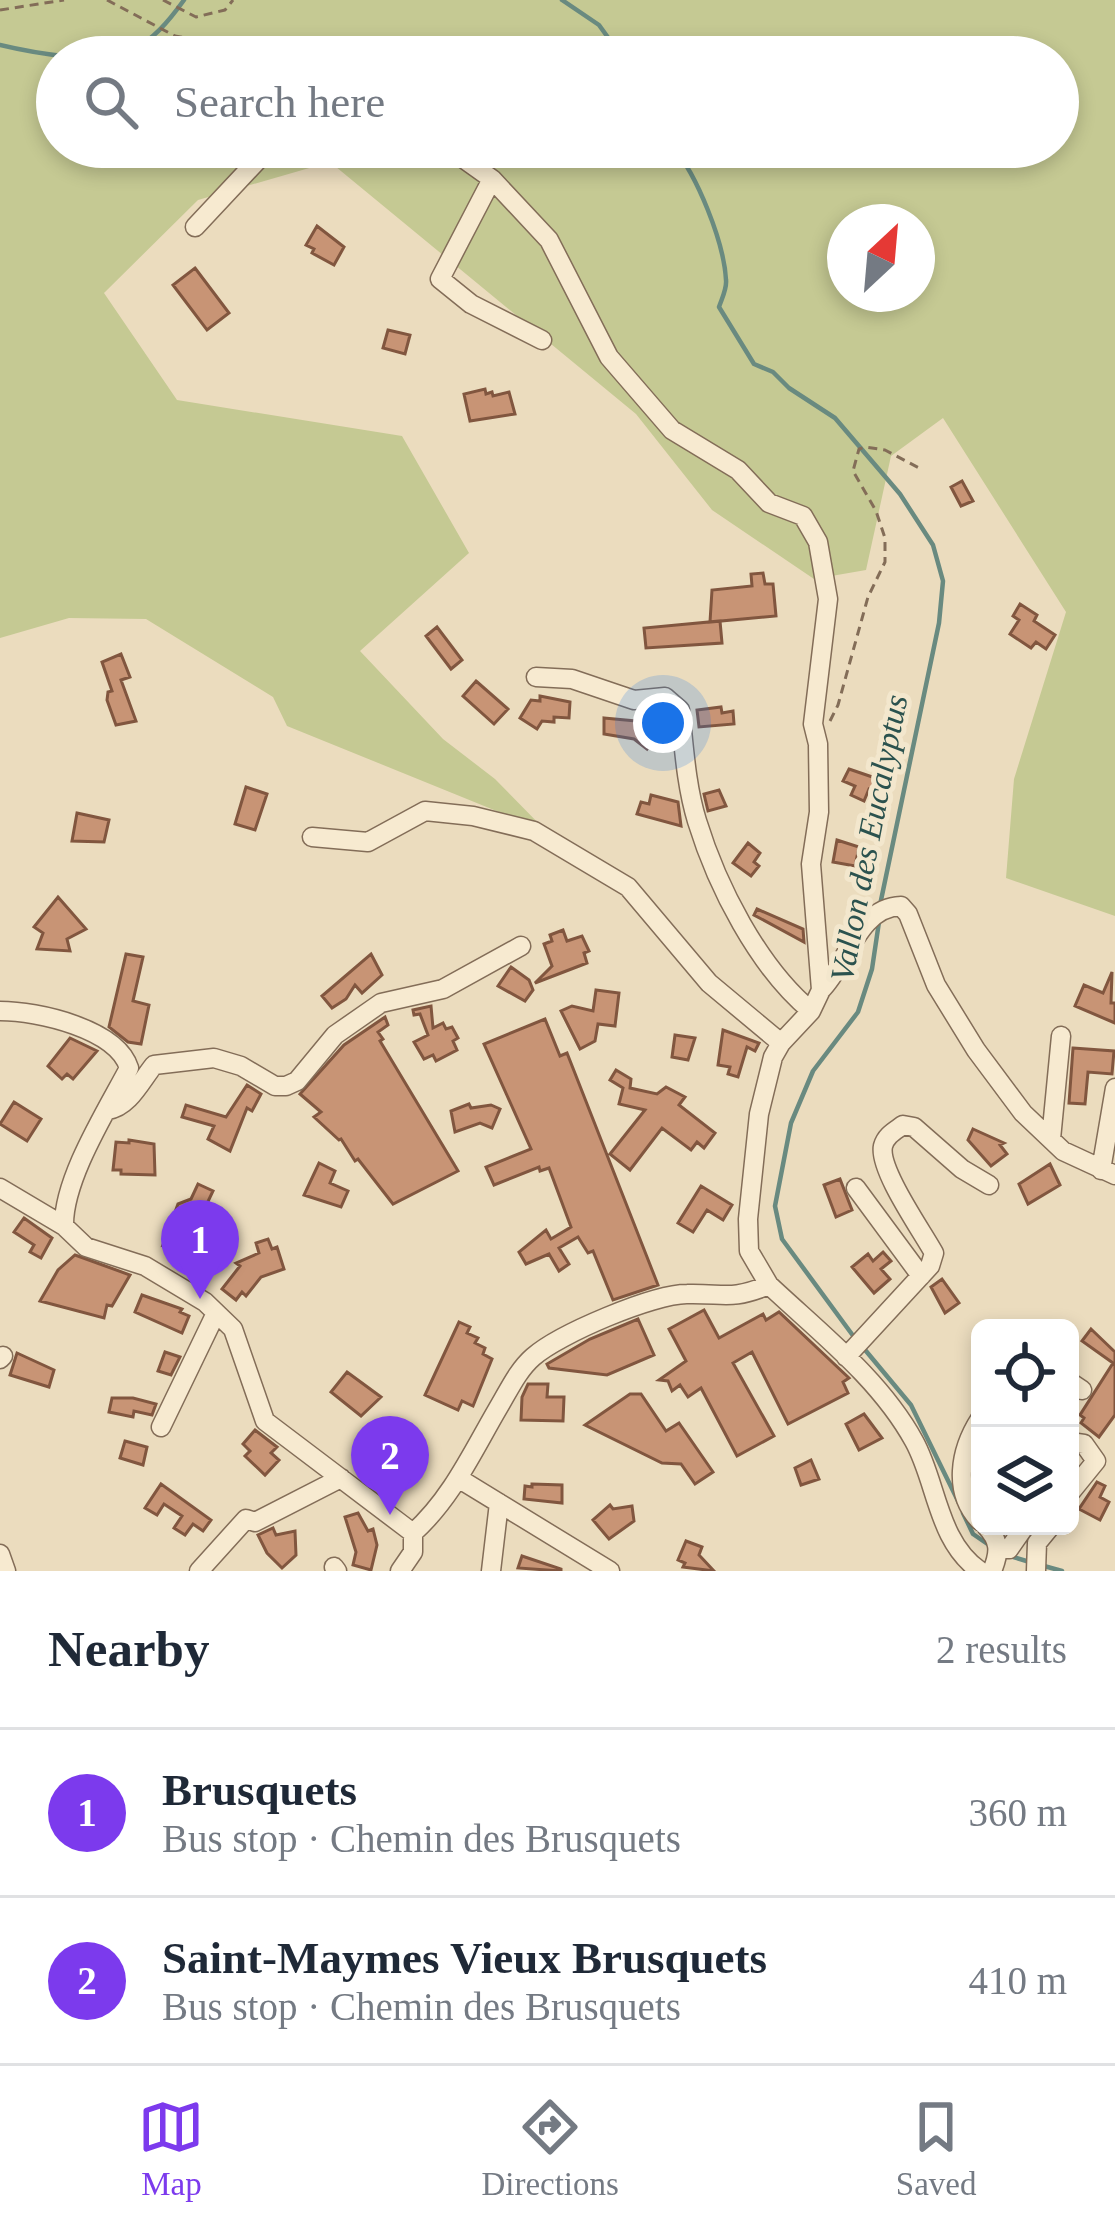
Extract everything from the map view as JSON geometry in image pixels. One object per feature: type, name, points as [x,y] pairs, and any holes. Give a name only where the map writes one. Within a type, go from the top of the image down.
[{"type":"street","points":[[195,227],[250,168]]},
{"type":"street","points":[[477,168],[549,240],[608,357],[672,430],[738,470],[769,502],[803,516],[818,542],[828,599],[813,724],[818,744],[818,836],[811,863],[820,990]]},
{"type":"street","points":[[492,179],[440,279],[471,304],[542,340]]},
{"type":"street","points":[[536,677],[572,679],[634,700],[665,697],[674,702],[680,710],[697,820],[713,862],[763,962],[811,1011]]},
{"type":"street","points":[[312,837],[368,842],[425,811],[473,816],[534,831],[628,887],[709,983],[781,1043]]},
{"type":"street","points":[[980,1571],[944,1525],[916,1443],[856,1348],[769,1285],[749,1250],[759,1114],[781,1043],[811,1011],[820,990],[871,918],[889,906],[901,906],[908,914],[936,985],[1023,1113],[1063,1151],[1108,1173],[1115,1088]]},
{"type":"street","points":[[107,1110],[128,1100],[154,1065],[214,1058],[241,1066],[275,1086],[286,1086],[297,1081],[335,1035],[381,1003],[442,989],[521,946]]},
{"type":"street","points":[[0,1010],[48,1016],[115,1043],[125,1054],[129,1068],[78,1172],[64,1226]]},
{"type":"street","points":[[1051,1139],[1061,1036]]},
{"type":"street","points":[[856,1348],[922,1276],[934,1253],[884,1164],[883,1147],[889,1134],[904,1125],[914,1127],[988,1185]]},
{"type":"street","points":[[0,1188],[64,1226],[86,1247],[146,1266],[205,1302],[232,1329],[266,1421],[413,1533]]},
{"type":"street","points":[[856,1188],[922,1276]]},
{"type":"street","points":[[400,1571],[413,1552],[413,1533],[430,1518],[458,1478],[518,1373],[536,1354],[609,1316],[666,1297],[727,1298],[769,1285]]},
{"type":"street","points":[[161,1427],[216,1313]]},
{"type":"street","points":[[971,1433],[964,1443],[962,1469],[971,1506]]},
{"type":"street","points":[[1079,1443],[1096,1461],[1079,1482]]},
{"type":"street","points":[[199,1571],[246,1520],[255,1522],[341,1478]]},
{"type":"street","points":[[458,1478],[610,1571]]},
{"type":"street","points":[[491,1571],[500,1503]]},
{"type":"street","points":[[992,1571],[994,1535]]},
{"type":"street","points":[[997,1535],[1009,1549],[1019,1535]]},
{"type":"street","points":[[1036,1571],[1037,1543],[1044,1535]]},
{"type":"street","points":[[0,1554],[6,1571]]},
{"type":"path","points":[[0,10],[64,0]]},
{"type":"path","points":[[107,0],[181,36]]},
{"type":"path","points":[[163,0],[196,17],[225,10],[233,0]]},
{"type":"path","points":[[818,744],[838,705],[868,597],[885,562],[885,538],[876,511],[853,471],[856,455],[865,447],[885,450],[923,470]]},
{"type":"green space","points":[[0,0],[1115,0],[1115,916],[1006,878],[1014,779],[1066,612],[943,418],[891,456],[866,570],[814,579],[712,510],[636,414],[337,168],[1079,168],[1079,36],[36,36],[36,168],[309,168],[198,200],[104,293],[177,400],[402,436],[469,553],[360,651],[443,739],[495,779],[546,831],[287,726],[273,697],[146,619],[69,618],[0,638]]},
{"type":"building","points":[[317,226],[344,247],[334,265],[306,245]]},
{"type":"building","points":[[195,268],[229,313],[207,330],[173,285]]},
{"type":"building","points":[[388,330],[410,335],[405,354],[383,348]]},
{"type":"building","points":[[485,389],[493,396],[509,392],[515,414],[470,421],[464,394]]},
{"type":"building","points":[[962,481],[973,501],[961,506],[951,487]]},
{"type":"building","points":[[763,573],[765,584],[773,584],[776,616],[710,622],[712,590],[752,586],[751,574]]},
{"type":"building","points":[[1020,604],[1055,635],[1046,649],[1036,642],[1031,648],[1010,634],[1019,620],[1013,616]]},
{"type":"building","points":[[720,621],[722,643],[646,648],[644,628]]},
{"type":"building","points":[[437,627],[462,660],[451,669],[426,636]]},
{"type":"building","points":[[121,654],[130,677],[121,680],[136,721],[116,725],[102,662]]},
{"type":"building","points":[[476,681],[508,709],[494,724],[463,696]]},
{"type":"building","points":[[540,696],[570,702],[569,718],[542,721],[537,729],[520,718],[531,700],[540,701]]},
{"type":"building","points":[[721,707],[722,713],[733,711],[734,724],[699,727],[697,710]]},
{"type":"building","points":[[604,718],[636,721],[657,734],[647,749],[634,739],[604,734]]},
{"type":"building","points":[[849,769],[887,782],[882,795],[869,789],[864,801],[851,795],[855,786],[843,781]]},
{"type":"building","points":[[246,787],[267,794],[255,830],[235,824]]},
{"type":"building","points":[[719,790],[726,806],[708,811],[704,794]]},
{"type":"building","points":[[651,795],[678,802],[681,826],[637,814],[641,802],[649,804]]},
{"type":"building","points":[[77,813],[109,820],[104,842],[72,841]]},
{"type":"building","points":[[837,840],[859,847],[855,866],[833,862]]},
{"type":"building","points":[[748,843],[760,853],[754,862],[759,866],[751,876],[733,863]]},
{"type":"building","points":[[58,897],[86,929],[67,939],[70,951],[37,949],[43,933],[34,927]]},
{"type":"building","points":[[757,909],[803,929],[804,942],[754,915]]},
{"type":"building","points":[[563,930],[567,941],[582,936],[589,951],[584,953],[587,963],[535,983],[552,966],[544,944],[552,941],[550,935]]},
{"type":"building","points":[[126,954],[143,957],[133,1001],[149,1005],[141,1044],[128,1042],[109,1027]]},
{"type":"building","points":[[371,954],[382,975],[362,993],[355,985],[332,1008],[322,996]]},
{"type":"building","points":[[511,967],[529,980],[533,990],[525,1001],[498,986]]},
{"type":"building","points":[[1112,972],[1115,1023],[1075,1006],[1084,985],[1103,993]]},
{"type":"building","points":[[596,990],[619,993],[615,1026],[598,1024],[595,1041],[580,1049],[561,1011],[572,1006],[593,1011]]},
{"type":"building","points":[[431,1006],[433,1028],[443,1023],[458,1038],[453,1041],[457,1050],[436,1061],[433,1055],[424,1059],[414,1042],[428,1035],[420,1014],[414,1015],[413,1010]]},
{"type":"building","points":[[385,1017],[388,1025],[378,1032],[380,1041],[458,1171],[393,1204],[341,1139],[314,1117],[321,1112],[300,1094],[344,1045]]},
{"type":"building","points":[[545,1019],[560,1056],[567,1053],[658,1285],[613,1300],[593,1251],[588,1253],[578,1237],[559,1248],[569,1264],[559,1271],[549,1254],[526,1264],[519,1252],[546,1230],[551,1239],[571,1227],[549,1168],[540,1171],[539,1167],[494,1185],[486,1167],[531,1149],[484,1044]]},
{"type":"building","points":[[723,1030],[759,1043],[755,1051],[747,1047],[738,1077],[728,1074],[730,1067],[718,1065]]},
{"type":"building","points":[[675,1035],[695,1038],[688,1060],[672,1057]]},
{"type":"building","points":[[70,1038],[97,1051],[73,1079],[67,1074],[62,1079],[48,1066]]},
{"type":"building","points":[[1073,1048],[1114,1051],[1112,1074],[1088,1072],[1085,1104],[1069,1103]]},
{"type":"building","points":[[616,1070],[631,1079],[630,1088],[657,1094],[666,1087],[685,1097],[679,1105],[715,1133],[704,1148],[697,1142],[691,1150],[662,1128],[630,1170],[610,1154],[645,1110],[619,1104],[623,1088],[610,1080]]},
{"type":"building","points":[[247,1085],[261,1094],[252,1111],[247,1108],[230,1151],[208,1139],[214,1126],[182,1117],[186,1105],[226,1117]]},
{"type":"building","points":[[14,1102],[41,1119],[27,1141],[0,1124]]},
{"type":"building","points":[[469,1104],[471,1108],[491,1105],[500,1109],[492,1128],[480,1123],[455,1132],[451,1111]]},
{"type":"building","points":[[973,1129],[1004,1143],[1000,1145],[1007,1154],[991,1166],[968,1140]]},
{"type":"building","points":[[116,1142],[154,1144],[155,1175],[113,1170]]},
{"type":"building","points":[[319,1163],[335,1171],[330,1183],[348,1191],[341,1207],[304,1195]]},
{"type":"building","points":[[1050,1164],[1060,1185],[1028,1204],[1019,1184]]},
{"type":"building","points":[[840,1179],[852,1210],[836,1217],[824,1185]]},
{"type":"building","points":[[198,1184],[213,1191],[195,1229],[163,1245],[178,1204],[191,1199]]},
{"type":"building","points":[[701,1186],[732,1205],[723,1220],[707,1210],[693,1232],[678,1223]]},
{"type":"building","points":[[24,1218],[52,1238],[41,1258],[30,1252],[34,1245],[14,1232]]},
{"type":"building","points":[[268,1239],[272,1249],[277,1247],[284,1269],[261,1277],[246,1296],[242,1292],[236,1300],[222,1289],[240,1266],[236,1263],[259,1253],[256,1243]]},
{"type":"building","points":[[883,1252],[891,1261],[881,1269],[890,1279],[874,1293],[852,1267],[868,1254],[873,1261]]},
{"type":"building","points":[[75,1255],[130,1275],[112,1306],[107,1305],[104,1318],[40,1301],[58,1270]]},
{"type":"building","points":[[942,1279],[959,1303],[945,1313],[931,1287]]},
{"type":"building","points":[[142,1295],[182,1309],[189,1316],[182,1333],[135,1312]]},
{"type":"building","points":[[704,1310],[719,1338],[763,1314],[766,1320],[779,1312],[849,1378],[843,1382],[848,1393],[788,1424],[752,1352],[733,1363],[774,1436],[737,1456],[701,1388],[688,1397],[680,1385],[672,1391],[668,1381],[659,1380],[686,1361],[669,1329]]},
{"type":"building","points":[[638,1319],[654,1355],[607,1375],[549,1368],[547,1364],[590,1339]]},
{"type":"building","points":[[459,1322],[470,1327],[467,1333],[478,1338],[475,1343],[492,1359],[473,1406],[462,1401],[458,1410],[425,1395]]},
{"type":"building","points":[[1091,1329],[1115,1352],[1115,1415],[1099,1437],[1081,1423],[1080,1415],[1113,1363],[1082,1341]]},
{"type":"building","points":[[165,1352],[180,1357],[171,1375],[158,1371]]},
{"type":"building","points":[[17,1353],[54,1370],[49,1387],[10,1375]]},
{"type":"building","points":[[347,1372],[381,1397],[361,1416],[331,1392]]},
{"type":"building","points":[[528,1384],[548,1384],[547,1397],[564,1397],[563,1421],[521,1420]]},
{"type":"building","points":[[630,1394],[641,1394],[666,1431],[679,1423],[713,1472],[695,1484],[681,1464],[662,1463],[585,1425]]},
{"type":"building","points":[[112,1398],[156,1404],[152,1415],[134,1411],[133,1417],[109,1412]]},
{"type":"building","points":[[864,1414],[882,1438],[859,1450],[846,1424]]},
{"type":"building","points":[[391,1422],[418,1444],[410,1455],[379,1436]]},
{"type":"building","points":[[255,1430],[277,1447],[271,1453],[279,1460],[265,1475],[245,1456],[250,1451],[243,1444]]},
{"type":"building","points":[[125,1441],[147,1447],[143,1465],[120,1458]]},
{"type":"building","points":[[811,1460],[819,1479],[801,1485],[795,1468]]},
{"type":"building","points":[[1097,1482],[1105,1486],[1100,1497],[1109,1502],[1100,1520],[1079,1509]]},
{"type":"building","points":[[161,1484],[211,1520],[203,1531],[193,1524],[185,1535],[174,1528],[182,1516],[164,1504],[157,1515],[145,1508]]},
{"type":"building","points":[[562,1485],[562,1503],[524,1499],[525,1486]]},
{"type":"building","points":[[610,1505],[613,1509],[632,1506],[634,1521],[609,1539],[593,1520]]},
{"type":"building","points":[[358,1513],[368,1531],[373,1529],[377,1545],[371,1570],[353,1565],[356,1552],[345,1517]]},
{"type":"building","points":[[273,1528],[276,1535],[295,1531],[296,1555],[282,1568],[258,1535]]},
{"type":"building","points":[[686,1541],[702,1547],[699,1555],[714,1571],[683,1567],[685,1563],[678,1560]]},
{"type":"building","points":[[522,1556],[561,1569],[561,1571],[518,1568]]},
{"type":"waterway","name":"Vallon des Eucalyptus","points":[[153,36],[184,0]]},
{"type":"waterway","name":"Vallon des Eucalyptus","points":[[562,0],[599,25],[607,36]]},
{"type":"waterway","name":"Vallon des Eucalyptus","points":[[0,45],[36,52]]},
{"type":"waterway","name":"Vallon des Eucalyptus","points":[[687,168],[720,247],[726,283],[719,307],[754,364],[773,372],[835,418],[900,494],[933,545],[943,581],[939,623],[880,905]]},
{"type":"waterway","name":"Vallon des Eucalyptus","points":[[854,1337],[782,1239],[775,1206],[791,1123],[813,1071],[858,1012],[872,969],[879,922]]},
{"type":"waterway","name":"Vallon des Eucalyptus","points":[[861,1345],[911,1405],[959,1503]]},
{"type":"waterway","name":"Vallon des Eucalyptus","points":[[963,1513],[973,1534],[989,1545]]},
{"type":"waterway","name":"Vallon des Eucalyptus","points":[[1010,1556],[1033,1563]]},
{"type":"waterway","name":"Vallon des Eucalyptus","points":[[1044,1566],[1062,1571]]},
{"type":"place","name":"Brusquets","points":[[200,1299]]},
{"type":"place","name":"Saint-Maymes Vieux Brusquets","points":[[390,1515]]}]
